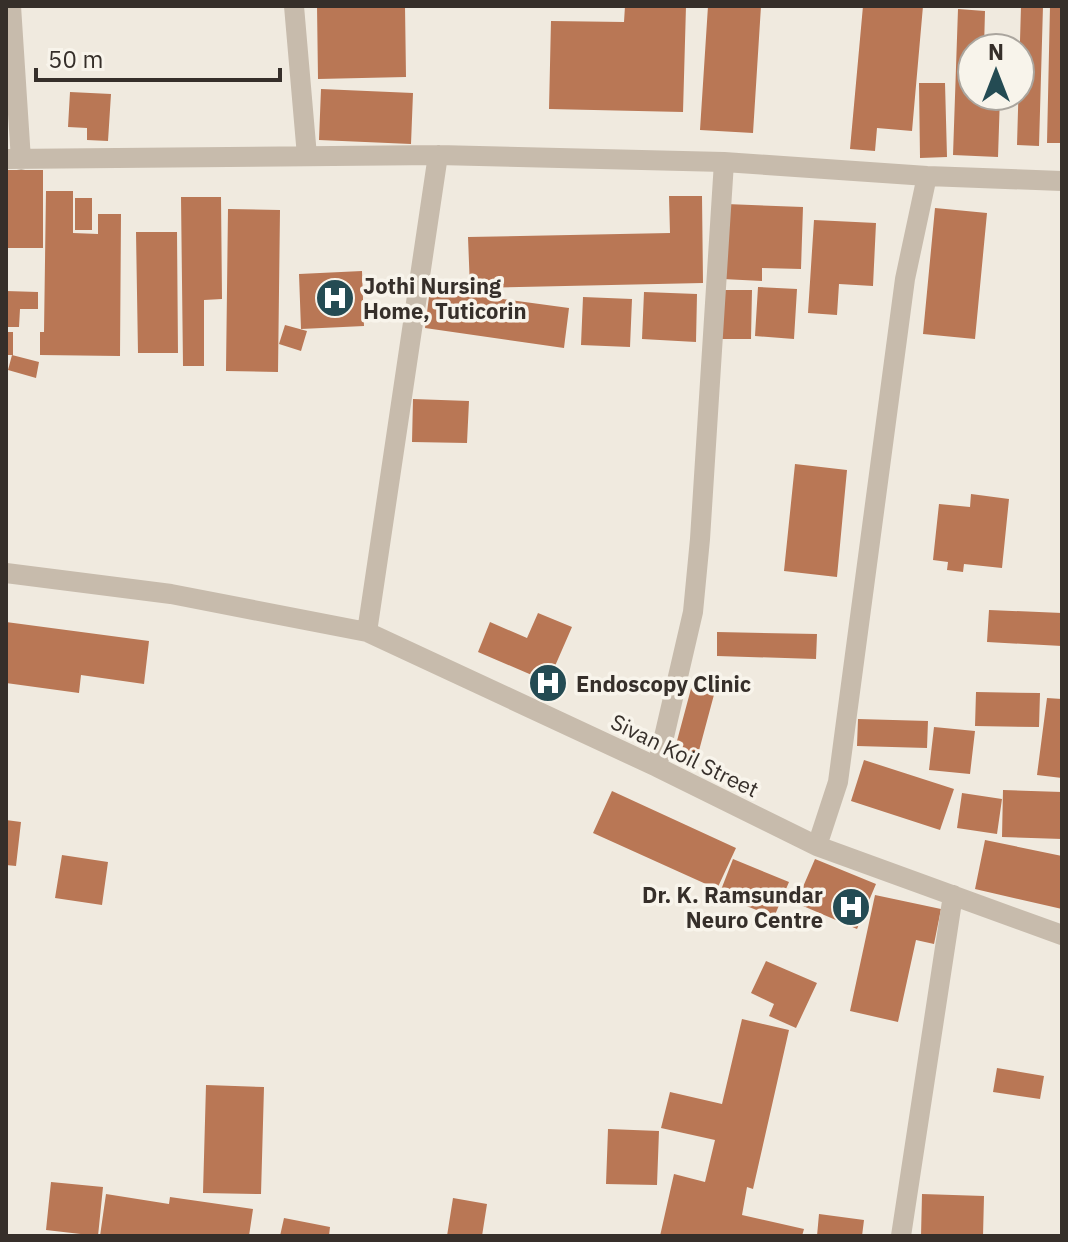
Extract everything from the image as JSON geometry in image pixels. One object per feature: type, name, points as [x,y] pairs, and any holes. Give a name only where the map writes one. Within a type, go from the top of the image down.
[{"type":"street","points":[[11,6],[14,160],[438,155],[724,162],[927,176],[1062,181]]},
{"type":"street","points":[[294,6],[307,156]]},
{"type":"street","points":[[367,632],[438,155]]},
{"type":"street","points":[[657,767],[693,612],[724,162]]},
{"type":"street","points":[[817,846],[838,782],[903,294],[927,176]]},
{"type":"street","name":"Sivan Koil Street","points":[[6,573],[171,594],[367,632],[657,767],[817,846],[1062,935]]},
{"type":"street","points":[[901,1236],[953,895]]},
{"type":"building","points":[[317,6],[405,6],[406,77],[318,79]]},
{"type":"building","points":[[625,6],[686,6],[683,112],[549,109],[551,21],[624,22]]},
{"type":"building","points":[[708,6],[761,6],[753,133],[700,130]]},
{"type":"building","points":[[863,6],[923,6],[912,131],[877,128],[875,151],[850,149]]},
{"type":"building","points":[[1021,6],[1043,6],[1039,146],[1017,145],[1018,112],[1036,112],[1036,32],[1020,32]]},
{"type":"building","points":[[1050,6],[1062,6],[1062,143],[1047,143]]},
{"type":"building","points":[[958,9],[985,11],[984,32],[957,32]]},
{"type":"building","points":[[956,67],[956,112],[999,112],[998,157],[953,155]]},
{"type":"building","points":[[919,83],[945,83],[947,157],[920,158]]},
{"type":"building","points":[[321,89],[413,93],[411,144],[319,140]]},
{"type":"building","points":[[70,92],[111,94],[108,141],[87,140],[87,128],[68,127]]},
{"type":"building","points":[[6,170],[43,170],[43,248],[6,248]]},
{"type":"building","points":[[46,191],[73,191],[73,233],[98,234],[98,214],[121,214],[120,356],[40,355],[40,332],[44,332]]},
{"type":"building","points":[[669,196],[702,196],[703,283],[470,288],[468,237],[670,233]]},
{"type":"building","points":[[181,197],[221,197],[222,299],[204,300],[204,366],[183,366]]},
{"type":"building","points":[[75,198],[92,198],[92,230],[75,230]]},
{"type":"building","points":[[726,204],[803,207],[801,269],[762,268],[762,281],[723,279]]},
{"type":"building","points":[[935,208],[987,213],[975,339],[923,334]]},
{"type":"building","points":[[228,209],[280,210],[278,372],[226,371]]},
{"type":"building","points":[[814,220],[876,223],[873,286],[839,284],[837,315],[808,313]]},
{"type":"building","points":[[136,232],[177,232],[178,353],[138,353]]},
{"type":"building","points":[[362,271],[364,326],[301,329],[299,274]]},
{"type":"building","points":[[758,287],[797,289],[794,339],[755,336]]},
{"type":"building","points":[[430,289],[569,308],[564,348],[425,328]]},
{"type":"building","points":[[717,290],[752,290],[751,339],[717,339]]},
{"type":"building","points":[[6,291],[38,292],[38,309],[20,309],[19,327],[6,327]]},
{"type":"building","points":[[644,292],[697,294],[696,342],[642,339]]},
{"type":"building","points":[[583,297],[632,299],[630,347],[581,345]]},
{"type":"building","points":[[285,325],[307,331],[301,351],[279,344]]},
{"type":"building","points":[[6,332],[13,332],[13,355],[6,355]]},
{"type":"building","points":[[12,355],[39,362],[36,378],[8,370]]},
{"type":"building","points":[[413,399],[469,401],[467,443],[412,442]]},
{"type":"building","points":[[795,464],[847,470],[837,577],[784,571]]},
{"type":"building","points":[[971,494],[1009,499],[1002,568],[964,564],[963,572],[947,570],[948,562],[933,560],[939,504],[970,507]]},
{"type":"building","points":[[989,610],[1062,613],[1062,646],[987,642]]},
{"type":"building","points":[[538,613],[572,627],[548,682],[478,652],[490,622],[527,638]]},
{"type":"building","points":[[6,622],[149,641],[144,684],[81,675],[79,693],[6,683]]},
{"type":"building","points":[[717,632],[817,634],[816,659],[717,656]]},
{"type":"building","points":[[692,685],[715,691],[697,758],[674,752]]},
{"type":"building","points":[[976,692],[1040,693],[1039,727],[975,726]]},
{"type":"building","points":[[1047,698],[1062,699],[1062,778],[1037,775]]},
{"type":"building","points":[[858,719],[928,721],[927,748],[857,746]]},
{"type":"building","points":[[934,727],[975,731],[970,774],[929,770]]},
{"type":"building","points":[[864,760],[954,789],[940,830],[851,801]]},
{"type":"building","points":[[1003,790],[1062,792],[1062,839],[1002,837]]},
{"type":"building","points":[[612,791],[736,848],[717,889],[593,833]]},
{"type":"building","points":[[962,793],[1002,799],[997,834],[957,828]]},
{"type":"building","points":[[6,820],[21,822],[16,866],[6,865]]},
{"type":"building","points":[[985,840],[1062,856],[1062,909],[975,889]]},
{"type":"building","points":[[62,855],[108,862],[102,905],[55,898]]},
{"type":"building","points":[[733,859],[789,882],[774,917],[719,895]]},
{"type":"building","points":[[815,859],[876,884],[857,929],[796,903]]},
{"type":"building","points":[[875,895],[941,909],[934,944],[916,940],[898,1022],[850,1011]]},
{"type":"building","points":[[766,961],[817,983],[796,1028],[769,1016],[774,1004],[751,993]]},
{"type":"building","points":[[742,1019],[789,1030],[753,1189],[747,1187],[742,1215],[804,1229],[802,1236],[660,1236],[674,1174],[705,1182],[715,1140],[661,1128],[670,1092],[722,1104]]},
{"type":"building","points":[[997,1068],[1044,1076],[1040,1099],[993,1092]]},
{"type":"building","points":[[206,1085],[264,1087],[261,1194],[203,1193]]},
{"type":"building","points":[[608,1129],[659,1131],[657,1185],[606,1184]]},
{"type":"building","points":[[51,1182],[103,1187],[98,1236],[46,1230]]},
{"type":"building","points":[[106,1194],[169,1204],[170,1197],[253,1209],[249,1236],[100,1236]]},
{"type":"building","points":[[922,1194],[984,1196],[983,1236],[921,1236]]},
{"type":"building","points":[[453,1198],[487,1204],[482,1236],[447,1236]]},
{"type":"building","points":[[819,1214],[864,1220],[862,1236],[817,1236]]},
{"type":"building","points":[[284,1218],[330,1227],[329,1236],[280,1236]]},
{"type":"place","name":"Jothi Nursing Home, Tuticorin","points":[[335,298]]},
{"type":"place","name":"Endoscopy Clinic","points":[[548,683]]},
{"type":"place","name":"Dr. K. Ramsundar Neuro Centre","points":[[851,907]]}]
